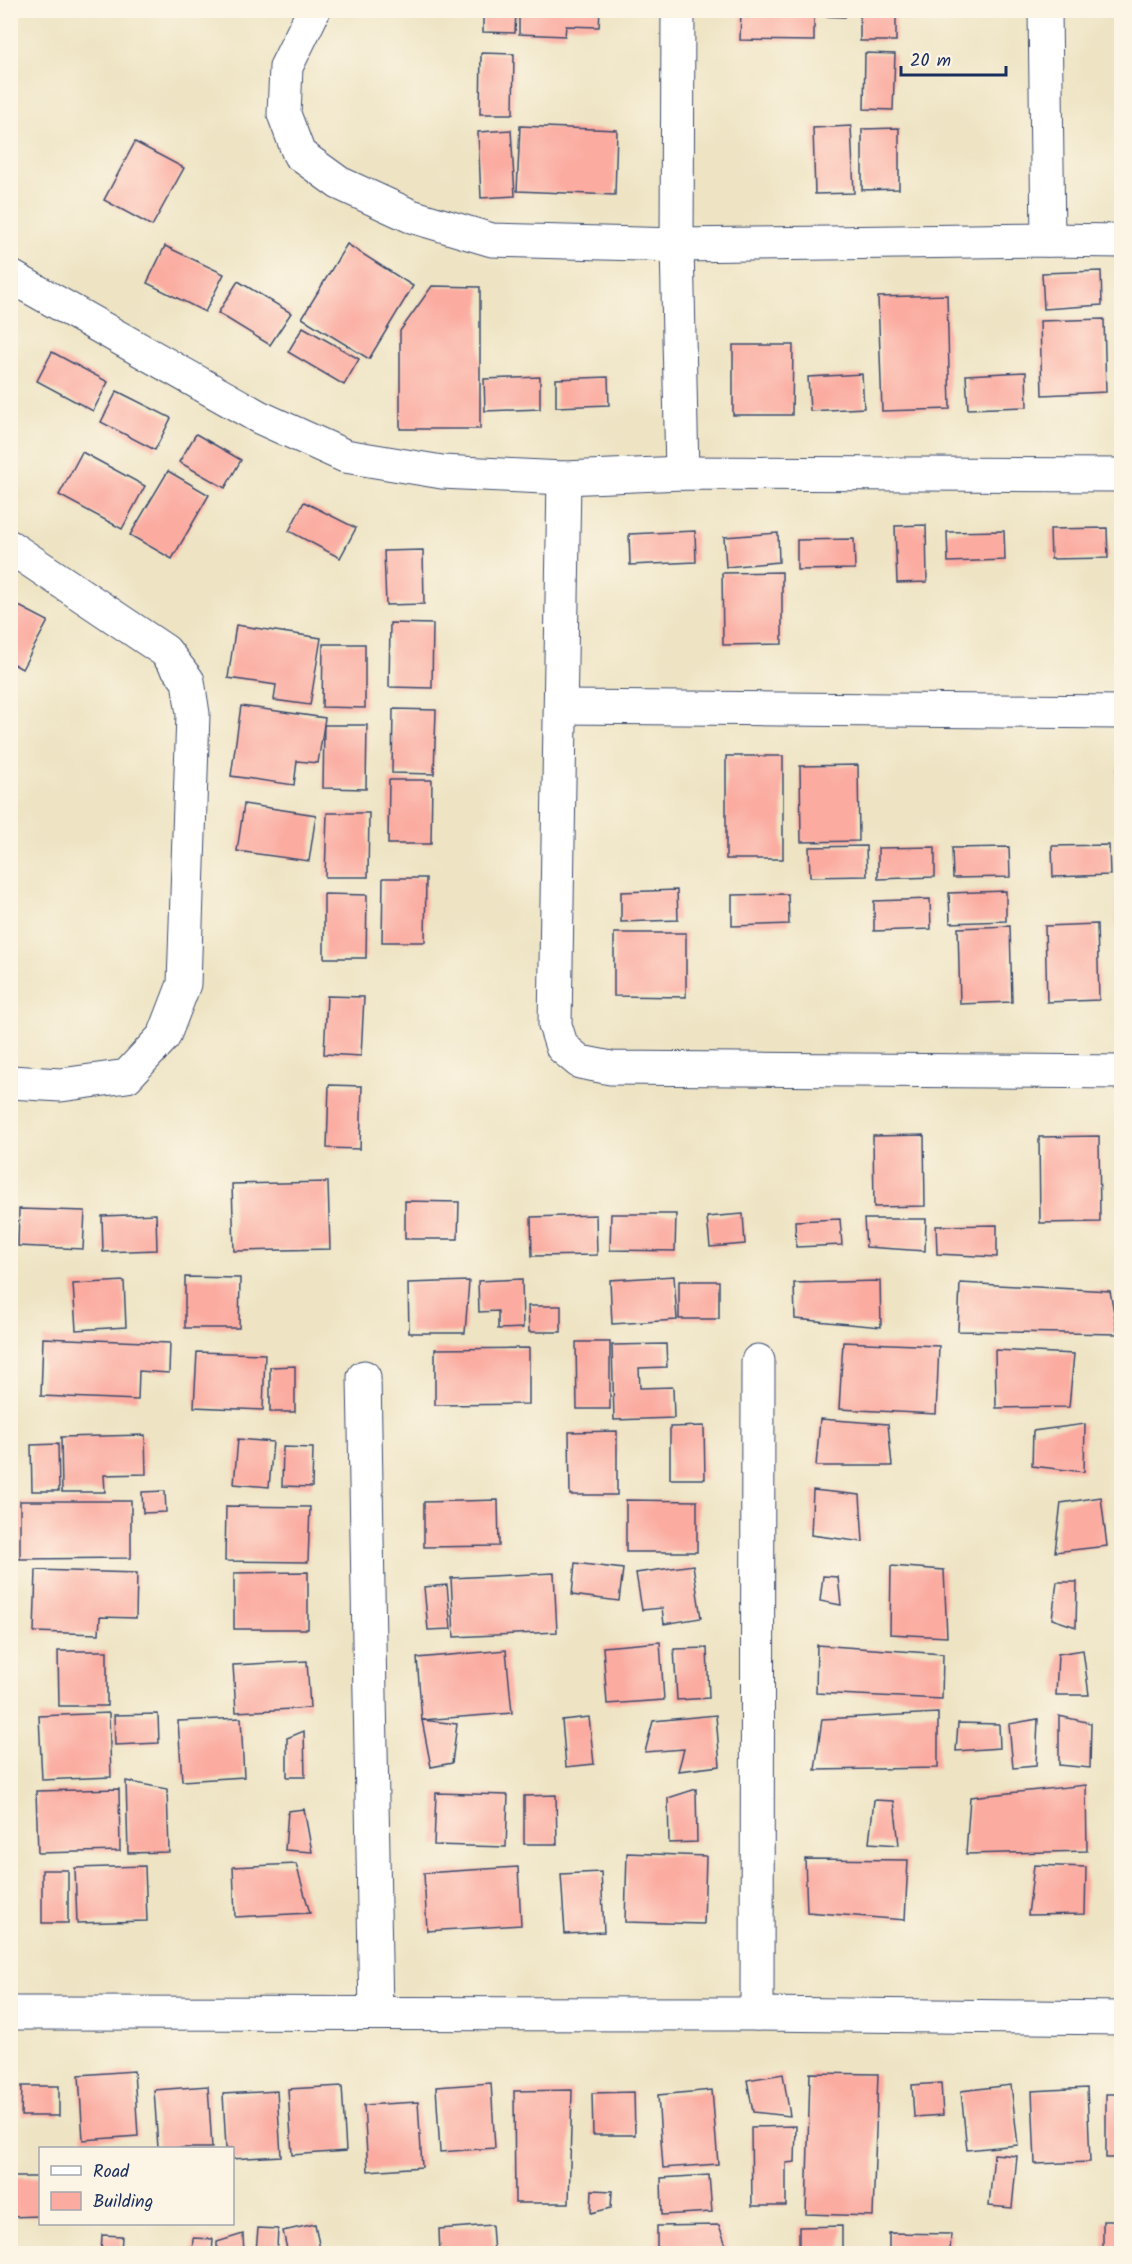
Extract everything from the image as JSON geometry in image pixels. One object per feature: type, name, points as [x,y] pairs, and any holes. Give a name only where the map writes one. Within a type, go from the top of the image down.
[{"type":"street","points":[[314,10],[286,67],[284,114],[299,154],[339,183],[411,216],[492,240],[677,245],[1122,241]]},
{"type":"street","points":[[678,10],[677,245],[682,473]]},
{"type":"street","points":[[1045,10],[1048,240]]},
{"type":"street","points":[[13,285],[259,417],[345,456],[442,472],[564,478],[682,473],[1122,475]]},
{"type":"street","points":[[564,478],[555,1025],[562,1047],[580,1062],[611,1068],[1122,1072]]},
{"type":"street","points":[[10,547],[45,568],[165,651],[188,681],[193,714],[184,984],[164,1036],[127,1076],[61,1085],[10,1082]]},
{"type":"street","points":[[562,707],[1122,712]]},
{"type":"street","points":[[757,2014],[758,1361]]},
{"type":"street","points":[[364,1377],[376,2013]]},
{"type":"street","points":[[10,2013],[757,2014],[1122,2018]]},
{"type":"building","points":[[483,10],[516,10],[515,33],[483,32]]},
{"type":"building","points":[[519,10],[600,10],[599,27],[566,26],[565,36],[519,34]]},
{"type":"building","points":[[741,10],[814,10],[814,41],[740,40]]},
{"type":"building","points":[[818,10],[845,10],[845,17],[817,16]]},
{"type":"building","points":[[860,10],[896,10],[896,41],[860,41]]},
{"type":"building","points":[[481,53],[514,54],[513,114],[480,114]]},
{"type":"building","points":[[865,53],[895,54],[893,110],[864,109]]},
{"type":"building","points":[[520,126],[617,130],[615,195],[517,191]]},
{"type":"building","points":[[851,126],[854,193],[815,194],[813,128]]},
{"type":"building","points":[[899,128],[899,189],[862,190],[862,129]]},
{"type":"building","points":[[511,130],[515,196],[481,198],[478,132]]},
{"type":"building","points":[[135,142],[184,168],[152,226],[104,200]]},
{"type":"building","points":[[347,244],[413,286],[369,359],[302,318]]},
{"type":"building","points":[[165,246],[224,274],[205,312],[147,283]]},
{"type":"building","points":[[1101,271],[1102,305],[1044,309],[1042,273]]},
{"type":"building","points":[[238,281],[291,313],[270,345],[218,313]]},
{"type":"building","points":[[432,286],[480,287],[480,429],[400,429],[400,331]]},
{"type":"building","points":[[947,295],[950,409],[882,411],[878,297]]},
{"type":"building","points":[[1104,319],[1106,392],[1042,395],[1040,321]]},
{"type":"building","points":[[303,327],[359,359],[344,385],[288,352]]},
{"type":"building","points":[[733,345],[793,345],[792,415],[733,415]]},
{"type":"building","points":[[52,352],[108,382],[93,411],[37,381]]},
{"type":"building","points":[[1026,372],[1027,407],[968,409],[966,375]]},
{"type":"building","points":[[862,374],[864,408],[810,411],[808,377]]},
{"type":"building","points":[[540,377],[540,409],[485,411],[484,379]]},
{"type":"building","points":[[608,377],[609,405],[556,407],[556,379]]},
{"type":"building","points":[[117,391],[171,418],[155,450],[101,422]]},
{"type":"building","points":[[196,434],[241,460],[225,488],[179,462]]},
{"type":"building","points":[[82,452],[145,486],[122,529],[59,495]]},
{"type":"building","points":[[168,471],[209,495],[172,559],[130,535]]},
{"type":"building","points":[[304,502],[356,528],[340,558],[289,531]]},
{"type":"building","points":[[926,525],[927,582],[897,583],[895,526]]},
{"type":"building","points":[[1107,528],[1108,558],[1051,559],[1050,529]]},
{"type":"building","points":[[695,531],[696,562],[630,565],[629,534]]},
{"type":"building","points":[[1004,531],[1005,560],[948,562],[947,532]]},
{"type":"building","points":[[778,533],[779,562],[726,567],[724,537]]},
{"type":"building","points":[[854,539],[855,569],[797,570],[797,540]]},
{"type":"building","points":[[423,550],[424,604],[386,605],[384,551]]},
{"type":"building","points":[[782,572],[782,644],[723,645],[722,573]]},
{"type":"building","points":[[15,604],[48,621],[22,669],[10,662],[10,613]]},
{"type":"building","points":[[390,623],[433,624],[432,688],[389,687]]},
{"type":"building","points":[[236,625],[321,638],[310,705],[274,700],[276,685],[228,678]]},
{"type":"building","points":[[323,644],[365,644],[365,708],[322,707]]},
{"type":"building","points":[[241,706],[325,718],[318,763],[297,761],[294,785],[231,776]]},
{"type":"building","points":[[393,709],[436,710],[434,774],[392,773]]},
{"type":"building","points":[[324,725],[367,725],[366,789],[323,788]]},
{"type":"building","points":[[726,756],[783,756],[783,859],[726,859]]},
{"type":"building","points":[[858,765],[859,841],[801,842],[800,766]]},
{"type":"building","points":[[1117,770],[1122,770],[1122,847],[1119,847]]},
{"type":"building","points":[[389,780],[432,780],[431,844],[388,844]]},
{"type":"building","points":[[244,804],[316,815],[309,861],[237,851]]},
{"type":"building","points":[[327,813],[369,813],[368,877],[325,877]]},
{"type":"building","points":[[1109,845],[1110,875],[1053,877],[1052,846]]},
{"type":"building","points":[[866,846],[867,876],[810,877],[809,847]]},
{"type":"building","points":[[935,847],[935,877],[878,879],[878,848]]},
{"type":"building","points":[[1009,847],[1010,877],[953,878],[952,848]]},
{"type":"building","points":[[383,878],[426,878],[425,942],[382,942]]},
{"type":"building","points":[[677,890],[678,920],[621,922],[621,892]]},
{"type":"building","points":[[1006,891],[1006,921],[950,923],[949,893]]},
{"type":"building","points":[[324,894],[367,895],[366,958],[324,958]]},
{"type":"building","points":[[788,894],[789,924],[732,926],[732,895]]},
{"type":"building","points":[[1116,898],[1122,898],[1122,928],[1117,928]]},
{"type":"building","points":[[930,899],[931,929],[874,931],[874,901]]},
{"type":"building","points":[[1097,924],[1099,1000],[1047,1002],[1045,926]]},
{"type":"building","points":[[1010,926],[1012,1002],[960,1004],[958,928]]},
{"type":"building","points":[[614,933],[686,933],[686,997],[614,996]]},
{"type":"building","points":[[327,996],[364,997],[361,1056],[324,1054]]},
{"type":"building","points":[[329,1085],[362,1086],[360,1149],[327,1148]]},
{"type":"building","points":[[924,1135],[925,1206],[874,1207],[873,1136]]},
{"type":"building","points":[[1099,1136],[1100,1222],[1040,1223],[1039,1137]]},
{"type":"building","points":[[328,1182],[330,1249],[234,1251],[232,1184]]},
{"type":"building","points":[[405,1201],[459,1202],[458,1239],[405,1239]]},
{"type":"building","points":[[19,1209],[85,1211],[83,1249],[18,1246]]},
{"type":"building","points":[[156,1214],[157,1250],[103,1252],[102,1216]]},
{"type":"building","points":[[611,1214],[676,1214],[675,1251],[610,1250]]},
{"type":"building","points":[[743,1214],[745,1244],[710,1247],[707,1217]]},
{"type":"building","points":[[596,1215],[597,1255],[532,1256],[531,1217]]},
{"type":"building","points":[[840,1219],[842,1245],[796,1247],[795,1221]]},
{"type":"building","points":[[864,1219],[926,1219],[925,1251],[866,1247]]},
{"type":"building","points":[[997,1225],[997,1257],[937,1254],[936,1226]]},
{"type":"building","points":[[674,1276],[677,1320],[612,1324],[610,1280]]},
{"type":"building","points":[[185,1277],[240,1278],[239,1328],[185,1328]]},
{"type":"building","points":[[522,1279],[523,1328],[498,1329],[498,1311],[479,1312],[478,1281]]},
{"type":"building","points":[[124,1281],[126,1327],[76,1330],[73,1284]]},
{"type":"building","points":[[469,1281],[465,1333],[409,1333],[408,1283]]},
{"type":"building","points":[[679,1281],[719,1281],[719,1319],[679,1319]]},
{"type":"building","points":[[880,1281],[881,1327],[795,1319],[794,1283]]},
{"type":"building","points":[[960,1283],[1110,1291],[1118,1334],[958,1331]]},
{"type":"building","points":[[528,1306],[561,1306],[561,1332],[529,1332]]},
{"type":"building","points":[[43,1338],[170,1343],[169,1373],[139,1371],[138,1400],[41,1396]]},
{"type":"building","points":[[576,1342],[610,1342],[610,1409],[577,1409]]},
{"type":"building","points":[[843,1342],[939,1346],[936,1414],[839,1409]]},
{"type":"building","points":[[666,1344],[667,1367],[639,1368],[640,1388],[673,1387],[674,1418],[614,1420],[612,1345]]},
{"type":"building","points":[[529,1348],[529,1404],[435,1405],[435,1349]]},
{"type":"building","points":[[995,1350],[1074,1354],[1069,1407],[996,1408]]},
{"type":"building","points":[[197,1352],[265,1354],[263,1410],[194,1407]]},
{"type":"building","points":[[295,1366],[295,1412],[270,1412],[270,1367]]},
{"type":"building","points":[[820,1419],[888,1424],[892,1466],[816,1466]]},
{"type":"building","points":[[1085,1424],[1084,1472],[1032,1466],[1033,1431]]},
{"type":"building","points":[[704,1426],[705,1479],[670,1479],[670,1427]]},
{"type":"building","points":[[617,1431],[617,1495],[570,1495],[569,1432]]},
{"type":"building","points":[[145,1435],[146,1474],[104,1475],[105,1492],[62,1492],[61,1437]]},
{"type":"building","points":[[238,1439],[273,1442],[269,1487],[234,1484]]},
{"type":"building","points":[[58,1444],[59,1491],[32,1491],[31,1445]]},
{"type":"building","points":[[283,1447],[313,1448],[312,1487],[282,1486]]},
{"type":"building","points":[[813,1490],[860,1495],[863,1542],[811,1535]]},
{"type":"building","points":[[165,1491],[166,1512],[143,1513],[142,1492]]},
{"type":"building","points":[[1101,1497],[1107,1546],[1055,1552],[1061,1503]]},
{"type":"building","points":[[498,1500],[499,1546],[424,1547],[424,1502]]},
{"type":"building","points":[[626,1500],[697,1501],[697,1552],[626,1552]]},
{"type":"building","points":[[20,1501],[131,1501],[131,1558],[20,1559]]},
{"type":"building","points":[[226,1506],[310,1507],[308,1562],[225,1561]]},
{"type":"building","points":[[575,1563],[623,1569],[619,1601],[572,1595]]},
{"type":"building","points":[[693,1565],[701,1618],[664,1624],[662,1608],[642,1610],[636,1573]]},
{"type":"building","points":[[891,1566],[944,1570],[947,1637],[890,1634]]},
{"type":"building","points":[[36,1570],[137,1573],[136,1618],[100,1617],[99,1634],[34,1632]]},
{"type":"building","points":[[308,1572],[308,1629],[234,1629],[234,1573]]},
{"type":"building","points":[[554,1573],[557,1632],[454,1637],[451,1578]]},
{"type":"building","points":[[823,1576],[838,1577],[841,1605],[820,1601]]},
{"type":"building","points":[[1057,1582],[1077,1582],[1076,1627],[1052,1619]]},
{"type":"building","points":[[447,1585],[451,1629],[428,1630],[424,1587]]},
{"type":"building","points":[[660,1642],[664,1700],[607,1704],[603,1647]]},
{"type":"building","points":[[817,1645],[943,1654],[942,1699],[816,1693]]},
{"type":"building","points":[[707,1648],[709,1698],[677,1700],[674,1649]]},
{"type":"building","points":[[506,1650],[512,1713],[422,1720],[417,1658]]},
{"type":"building","points":[[1083,1650],[1089,1695],[1056,1695],[1058,1654]]},
{"type":"building","points":[[58,1651],[107,1651],[107,1706],[59,1706]]},
{"type":"building","points":[[307,1661],[310,1708],[236,1712],[233,1665]]},
{"type":"building","points":[[109,1713],[111,1777],[42,1780],[39,1716]]},
{"type":"building","points":[[938,1713],[938,1768],[815,1770],[822,1719]]},
{"type":"building","points":[[158,1714],[159,1743],[115,1745],[114,1715]]},
{"type":"building","points":[[716,1715],[720,1766],[678,1771],[684,1749],[645,1752],[653,1721]]},
{"type":"building","points":[[1059,1716],[1091,1723],[1090,1768],[1059,1765]]},
{"type":"building","points":[[589,1717],[594,1764],[566,1767],[562,1720]]},
{"type":"building","points":[[241,1718],[244,1777],[182,1781],[178,1721]]},
{"type":"building","points":[[1038,1719],[1036,1766],[1013,1768],[1009,1724]]},
{"type":"building","points":[[422,1720],[457,1724],[452,1763],[431,1767]]},
{"type":"building","points":[[958,1723],[999,1724],[1000,1748],[956,1751]]},
{"type":"building","points":[[304,1731],[305,1777],[287,1777],[287,1738]]},
{"type":"building","points":[[126,1781],[167,1789],[169,1852],[128,1853]]},
{"type":"building","points":[[1086,1785],[1087,1851],[966,1854],[970,1797]]},
{"type":"building","points":[[119,1789],[120,1851],[38,1853],[36,1791]]},
{"type":"building","points":[[696,1789],[697,1842],[669,1843],[668,1798]]},
{"type":"building","points":[[436,1793],[508,1795],[506,1847],[434,1845]]},
{"type":"building","points":[[556,1795],[557,1844],[524,1844],[524,1796]]},
{"type":"building","points":[[874,1800],[894,1801],[899,1845],[869,1843]]},
{"type":"building","points":[[304,1809],[312,1852],[285,1850],[288,1811]]},
{"type":"building","points":[[627,1853],[706,1856],[704,1924],[625,1922]]},
{"type":"building","points":[[805,1859],[908,1860],[905,1920],[807,1912]]},
{"type":"building","points":[[296,1864],[310,1913],[235,1917],[233,1867]]},
{"type":"building","points":[[1034,1865],[1086,1867],[1085,1914],[1028,1915]]},
{"type":"building","points":[[145,1866],[147,1921],[77,1923],[75,1868]]},
{"type":"building","points":[[518,1867],[521,1925],[427,1931],[424,1873]]},
{"type":"building","points":[[42,1870],[68,1870],[68,1923],[42,1923]]},
{"type":"building","points":[[601,1872],[604,1932],[565,1934],[561,1874]]},
{"type":"building","points":[[134,2071],[138,2136],[83,2140],[79,2075]]},
{"type":"building","points":[[810,2073],[878,2074],[873,2216],[806,2214]]},
{"type":"building","points":[[783,2074],[790,2116],[753,2112],[747,2080]]},
{"type":"building","points":[[491,2083],[495,2148],[440,2152],[436,2087]]},
{"type":"building","points":[[941,2083],[943,2115],[914,2117],[912,2085]]},
{"type":"building","points":[[1011,2085],[1018,2145],[967,2150],[961,2091]]},
{"type":"building","points":[[22,2086],[59,2086],[59,2116],[21,2116]]},
{"type":"building","points":[[208,2086],[212,2147],[158,2147],[154,2090]]},
{"type":"building","points":[[342,2086],[346,2151],[292,2155],[288,2089]]},
{"type":"building","points":[[1087,2088],[1090,2162],[1035,2164],[1032,2091]]},
{"type":"building","points":[[572,2090],[569,2203],[515,2203],[514,2091]]},
{"type":"building","points":[[712,2090],[718,2164],[663,2168],[658,2095]]},
{"type":"building","points":[[277,2091],[281,2156],[234,2159],[234,2147],[226,2147],[223,2094]]},
{"type":"building","points":[[634,2092],[635,2135],[593,2135],[592,2093]]},
{"type":"building","points":[[1106,2094],[1122,2094],[1122,2158],[1106,2158]]},
{"type":"building","points":[[418,2102],[422,2167],[368,2171],[364,2105]]},
{"type":"building","points":[[796,2126],[795,2162],[786,2163],[786,2206],[752,2206],[751,2127]]},
{"type":"building","points":[[994,2154],[1017,2156],[1012,2208],[989,2206]]},
{"type":"building","points":[[709,2175],[712,2212],[662,2215],[661,2178]]},
{"type":"building","points":[[10,2177],[39,2177],[39,2216],[10,2217]]},
{"type":"building","points":[[592,2190],[612,2191],[611,2208],[591,2213]]},
{"type":"building","points":[[1103,2221],[1122,2221],[1122,2253],[1103,2253]]},
{"type":"building","points":[[315,2224],[321,2254],[288,2254],[283,2231]]},
{"type":"building","points":[[492,2225],[494,2254],[440,2254],[439,2229]]},
{"type":"building","points":[[719,2225],[729,2254],[657,2254],[657,2226]]},
{"type":"building","points":[[842,2226],[842,2254],[799,2254],[799,2227]]},
{"type":"building","points":[[258,2228],[278,2229],[277,2247],[256,2251]]},
{"type":"building","points":[[889,2233],[951,2234],[950,2254],[889,2254]]},
{"type":"building","points":[[243,2234],[244,2254],[217,2254],[217,2242]]},
{"type":"building","points":[[102,2235],[122,2236],[121,2253],[101,2254]]},
{"type":"building","points":[[193,2238],[213,2239],[212,2254],[192,2254]]}]
